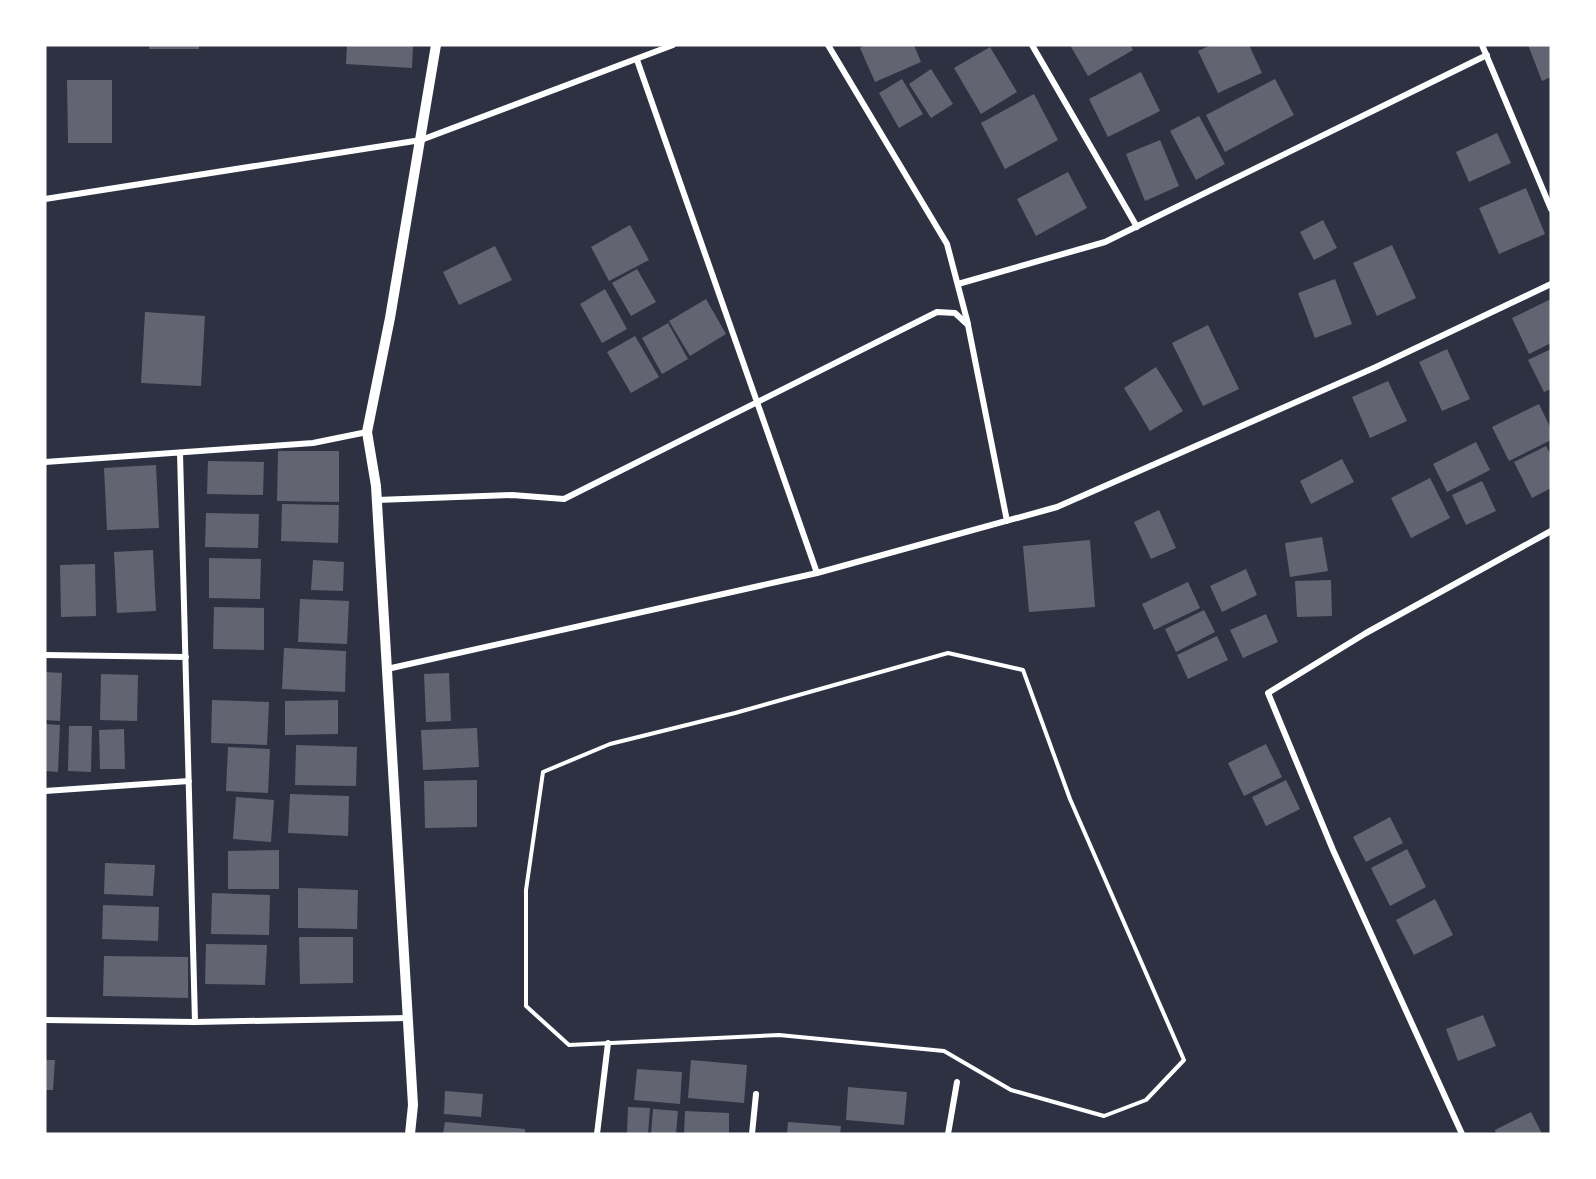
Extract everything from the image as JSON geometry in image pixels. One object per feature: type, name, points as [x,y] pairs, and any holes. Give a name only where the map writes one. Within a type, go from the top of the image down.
[{"type":"street","points":[[410,1134],[413,1105],[377,500],[367,432],[421,140],[436,45]]},
{"type":"street","points":[[45,199],[421,140],[674,45]]},
{"type":"street","points":[[828,45],[947,244],[968,325],[1007,521]]},
{"type":"street","points":[[1032,45],[1137,227]]},
{"type":"street","points":[[1482,45],[1551,209]]},
{"type":"street","points":[[958,284],[1105,242],[1486,56]]},
{"type":"street","points":[[637,60],[817,573]]},
{"type":"street","points":[[387,669],[817,573],[1057,507],[1376,367],[1551,284]]},
{"type":"street","points":[[377,500],[512,495],[564,499],[937,312],[955,313],[968,325]]},
{"type":"street","points":[[45,462],[313,442],[367,432]]},
{"type":"street","points":[[180,453],[195,1022]]},
{"type":"street","points":[[1462,1134],[1334,850],[1268,693],[1366,633],[1551,531]]},
{"type":"street","points":[[45,655],[186,657]]},
{"type":"street","points":[[45,791],[189,781]]},
{"type":"street","points":[[45,1020],[195,1022],[408,1018]]},
{"type":"street","points":[[597,1134],[608,1043]]},
{"type":"street","points":[[948,1134],[957,1082]]},
{"type":"street","points":[[752,1134],[756,1094]]},
{"type":"path","points":[[948,653],[1023,670],[1070,799],[1184,1060],[1146,1100],[1104,1116],[1011,1090],[944,1051],[779,1035],[608,1043],[569,1045],[526,1006],[526,890],[543,772],[610,744],[735,713],[948,653]]},
{"type":"building","points":[[149,45],[199,45],[199,49],[149,49]]},
{"type":"building","points":[[347,45],[413,45],[412,68],[346,64]]},
{"type":"building","points":[[866,45],[914,45],[921,62],[875,82],[860,48]]},
{"type":"building","points":[[1070,45],[1130,45],[1133,50],[1088,76]]},
{"type":"building","points":[[1211,45],[1249,45],[1262,73],[1218,93],[1198,51]]},
{"type":"building","points":[[1528,45],[1551,45],[1551,77],[1542,81]]},
{"type":"building","points":[[990,47],[1017,92],[981,114],[954,68]]},
{"type":"building","points":[[931,69],[953,104],[931,118],[909,84]]},
{"type":"building","points":[[1141,72],[1160,111],[1108,137],[1089,99]]},
{"type":"building","points":[[902,79],[923,114],[899,128],[879,93]]},
{"type":"building","points":[[1275,79],[1294,115],[1225,152],[1206,115]]},
{"type":"building","points":[[67,80],[112,80],[112,143],[68,143]]},
{"type":"building","points":[[1034,94],[1058,140],[1005,169],[981,123]]},
{"type":"building","points":[[1199,116],[1225,164],[1196,180],[1170,131]]},
{"type":"building","points":[[1497,133],[1511,163],[1469,182],[1456,152]]},
{"type":"building","points":[[1160,140],[1179,186],[1145,201],[1126,154]]},
{"type":"building","points":[[1068,172],[1087,208],[1036,236],[1017,199]]},
{"type":"building","points":[[1526,188],[1545,234],[1499,254],[1479,208]]},
{"type":"building","points":[[1323,220],[1337,248],[1314,260],[1300,232]]},
{"type":"building","points":[[630,225],[649,260],[609,281],[591,247]]},
{"type":"building","points":[[1392,245],[1416,298],[1377,316],[1353,263]]},
{"type":"building","points":[[495,246],[512,280],[459,305],[443,272]]},
{"type":"building","points":[[637,269],[656,302],[631,316],[612,283]]},
{"type":"building","points":[[1335,279],[1352,324],[1315,338],[1298,293]]},
{"type":"building","points":[[605,289],[627,329],[602,343],[580,304]]},
{"type":"building","points":[[706,299],[726,334],[690,356],[669,321]]},
{"type":"building","points":[[1551,299],[1551,343],[1529,354],[1512,318]]},
{"type":"building","points":[[145,312],[205,316],[201,386],[141,383]]},
{"type":"building","points":[[668,323],[688,359],[662,374],[642,338]]},
{"type":"building","points":[[1208,325],[1239,389],[1203,406],[1172,343]]},
{"type":"building","points":[[635,336],[659,377],[631,393],[607,352]]},
{"type":"building","points":[[1447,349],[1470,399],[1442,411],[1419,362]]},
{"type":"building","points":[[1551,349],[1551,389],[1544,392],[1528,360]]},
{"type":"building","points":[[1156,367],[1183,411],[1150,431],[1124,388]]},
{"type":"building","points":[[1388,381],[1407,421],[1370,438],[1352,397]]},
{"type":"building","points":[[1539,404],[1551,429],[1551,440],[1509,461],[1492,427]]},
{"type":"building","points":[[1476,442],[1490,470],[1447,492],[1433,464]]},
{"type":"building","points":[[1546,446],[1551,455],[1551,488],[1532,498],[1514,462]]},
{"type":"building","points":[[278,451],[339,451],[339,502],[277,501]]},
{"type":"building","points":[[1342,459],[1354,482],[1311,504],[1300,481]]},
{"type":"building","points":[[208,461],[264,462],[263,495],[207,494]]},
{"type":"building","points":[[156,465],[159,528],[107,530],[104,468]]},
{"type":"building","points":[[1430,478],[1450,518],[1411,538],[1391,498]]},
{"type":"building","points":[[1482,481],[1496,511],[1466,525],[1452,495]]},
{"type":"building","points":[[282,504],[339,505],[338,543],[281,541]]},
{"type":"building","points":[[1159,510],[1176,548],[1151,559],[1134,522]]},
{"type":"building","points":[[206,513],[259,514],[258,548],[205,547]]},
{"type":"building","points":[[1322,537],[1328,571],[1290,577],[1285,543]]},
{"type":"building","points":[[1090,540],[1095,607],[1029,612],[1023,546]]},
{"type":"building","points":[[153,550],[156,611],[117,613],[114,552]]},
{"type":"building","points":[[209,558],[261,559],[260,599],[209,598]]},
{"type":"building","points":[[313,560],[344,562],[343,591],[311,590]]},
{"type":"building","points":[[95,564],[96,616],[61,617],[60,565]]},
{"type":"building","points":[[1246,569],[1257,595],[1222,612],[1210,586]]},
{"type":"building","points":[[1331,580],[1332,616],[1297,617],[1295,581]]},
{"type":"building","points":[[1188,582],[1200,608],[1154,630],[1142,604]]},
{"type":"building","points":[[300,599],[349,601],[347,644],[298,642]]},
{"type":"building","points":[[214,607],[264,608],[264,650],[213,649]]},
{"type":"building","points":[[1204,610],[1215,632],[1176,652],[1165,629]]},
{"type":"building","points":[[1266,614],[1278,642],[1243,658],[1230,630]]},
{"type":"building","points":[[1217,636],[1228,660],[1188,679],[1177,655]]},
{"type":"building","points":[[284,648],[346,651],[345,692],[282,689]]},
{"type":"building","points":[[45,672],[62,673],[60,721],[45,720]]},
{"type":"building","points":[[449,673],[451,721],[426,722],[424,674]]},
{"type":"building","points":[[101,674],[138,675],[137,721],[100,720]]},
{"type":"building","points":[[212,700],[269,702],[267,745],[211,743]]},
{"type":"building","points":[[338,700],[338,734],[285,735],[285,701]]},
{"type":"building","points":[[45,724],[60,725],[58,772],[45,771]]},
{"type":"building","points":[[69,726],[92,726],[91,772],[68,771]]},
{"type":"building","points":[[477,728],[479,767],[423,770],[421,730]]},
{"type":"building","points":[[124,729],[125,769],[100,769],[99,730]]},
{"type":"building","points":[[1266,744],[1282,777],[1244,796],[1228,763]]},
{"type":"building","points":[[296,745],[357,747],[356,786],[295,785]]},
{"type":"building","points":[[228,747],[270,749],[268,793],[226,791]]},
{"type":"building","points":[[477,780],[477,827],[425,828],[424,781]]},
{"type":"building","points":[[1286,780],[1300,809],[1266,826],[1252,797]]},
{"type":"building","points":[[290,794],[349,796],[348,836],[288,833]]},
{"type":"building","points":[[236,797],[274,800],[271,842],[233,839]]},
{"type":"building","points":[[1390,817],[1403,843],[1366,862],[1353,837]]},
{"type":"building","points":[[1407,849],[1426,887],[1390,906],[1371,868]]},
{"type":"building","points":[[279,850],[279,889],[228,889],[228,851]]},
{"type":"building","points":[[105,863],[155,865],[153,896],[104,894]]},
{"type":"building","points":[[298,888],[358,890],[357,929],[298,928]]},
{"type":"building","points":[[212,893],[270,895],[269,935],[211,934]]},
{"type":"building","points":[[1435,899],[1453,935],[1414,955],[1396,920]]},
{"type":"building","points":[[103,905],[159,907],[158,941],[102,939]]},
{"type":"building","points":[[299,937],[353,937],[353,983],[300,984]]},
{"type":"building","points":[[206,944],[267,945],[265,985],[205,984]]},
{"type":"building","points":[[104,956],[188,957],[188,998],[103,996]]},
{"type":"building","points":[[1483,1015],[1496,1046],[1458,1061],[1446,1029]]},
{"type":"building","points":[[45,1060],[55,1060],[53,1090],[45,1090]]},
{"type":"building","points":[[691,1060],[747,1065],[744,1103],[688,1098]]},
{"type":"building","points":[[637,1069],[682,1072],[680,1104],[634,1100]]},
{"type":"building","points":[[848,1087],[907,1092],[904,1125],[846,1120]]},
{"type":"building","points":[[445,1091],[483,1094],[481,1117],[444,1114]]},
{"type":"building","points":[[628,1107],[650,1108],[648,1134],[627,1133]]},
{"type":"building","points":[[653,1109],[678,1111],[676,1134],[651,1134]]},
{"type":"building","points":[[685,1111],[729,1113],[729,1134],[684,1134]]},
{"type":"building","points":[[1531,1112],[1542,1134],[1496,1134],[1495,1130]]},
{"type":"building","points":[[445,1122],[525,1129],[525,1134],[443,1134]]},
{"type":"building","points":[[788,1122],[841,1126],[840,1134],[787,1134]]}]
